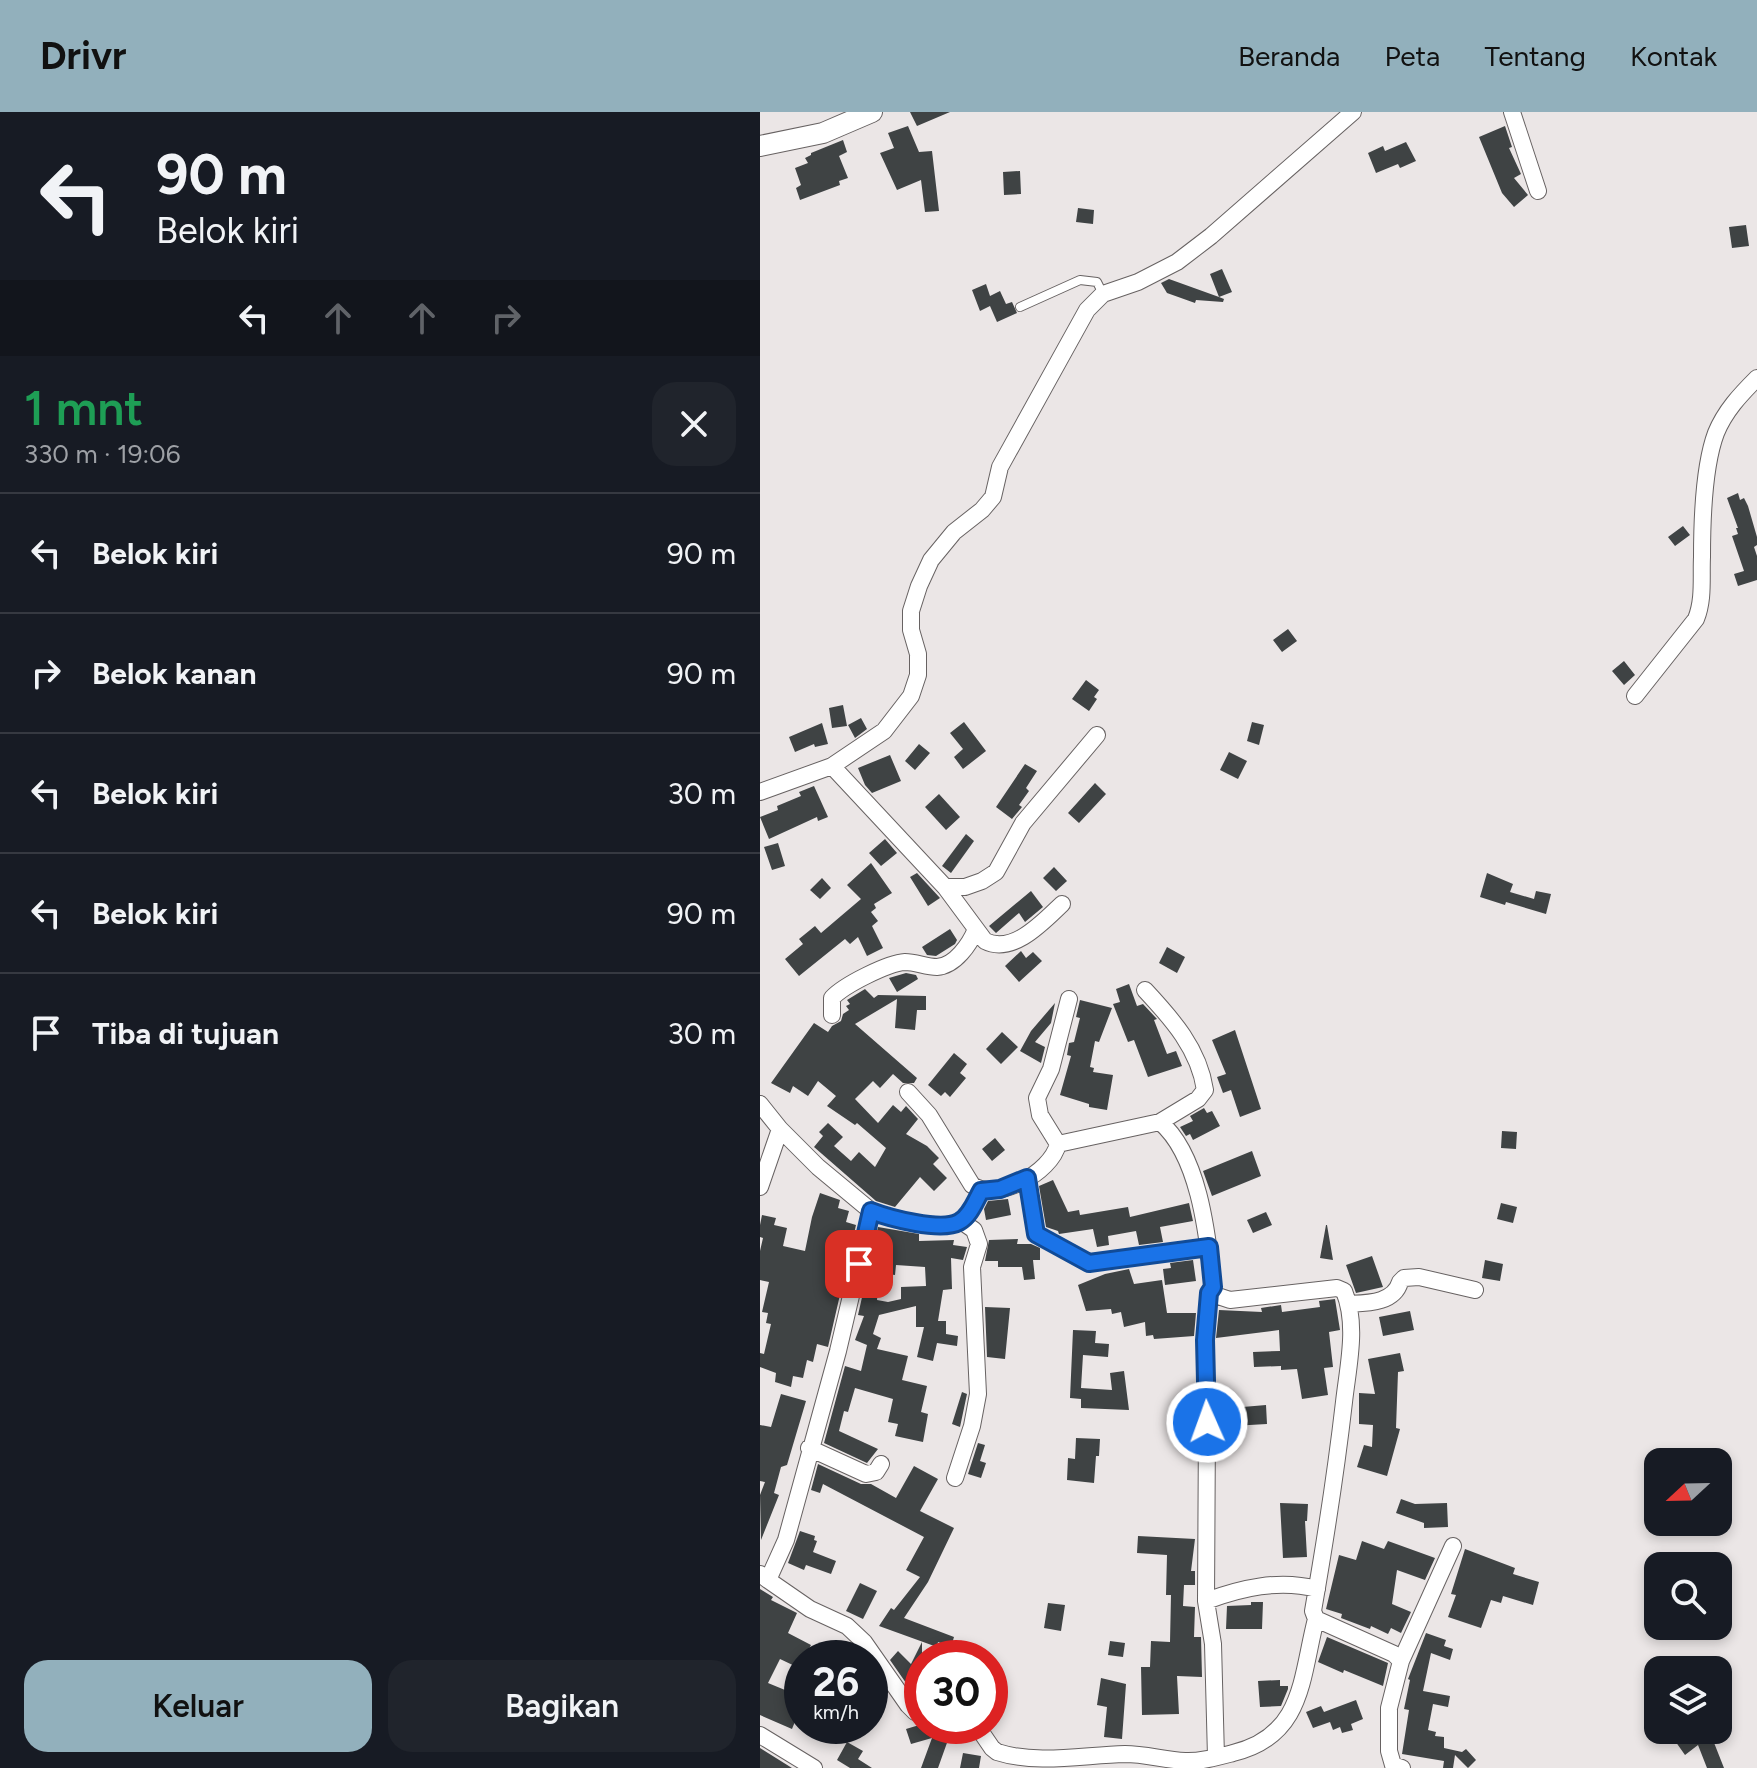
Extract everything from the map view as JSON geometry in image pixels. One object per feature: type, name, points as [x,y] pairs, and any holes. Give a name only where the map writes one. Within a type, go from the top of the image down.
[{"type":"street","points":[[760,146],[823,133],[872,112]]},
{"type":"street","points":[[760,792],[832,766],[884,731],[911,696],[918,675],[918,654],[911,630],[911,611],[931,560],[954,532],[993,497],[996,479],[1013,441],[1087,310],[1103,294],[1138,282],[1177,262],[1353,112]]},
{"type":"street","points":[[1517,116],[1538,191]]},
{"type":"street","points":[[1635,696],[1696,619],[1700,609],[1710,454],[1727,412],[1736,398],[1757,378]]},
{"type":"street","points":[[945,887],[965,887],[996,872],[1023,823],[1097,735]]},
{"type":"street","points":[[832,766],[945,887],[985,941],[1001,945],[1031,932],[1062,904]]},
{"type":"street","points":[[832,1015],[832,998],[848,986],[904,962],[934,967],[945,965],[970,943],[976,929]]},
{"type":"street","points":[[1058,1144],[1160,1122],[1198,1099],[1205,1090],[1186,1038],[1145,990]]},
{"type":"street","points":[[1058,1144],[1040,1115],[1037,1098],[1051,1069],[1069,999]]},
{"type":"street","points":[[908,1092],[929,1115],[972,1185],[981,1191],[1000,1189],[1027,1178],[1053,1157],[1058,1144]]},
{"type":"street","points":[[760,1104],[780,1129],[845,1192],[871,1211],[919,1223],[951,1225],[970,1212],[981,1191]]},
{"type":"street","points":[[1160,1122],[1178,1144],[1201,1201],[1213,1287],[1209,1293],[1205,1340],[1206,1601],[1213,1644],[1216,1757]]},
{"type":"street","points":[[760,1187],[780,1129]]},
{"type":"street","points":[[1027,1178],[1036,1234],[1077,1259],[1098,1263],[1209,1247]]},
{"type":"street","points":[[871,1211],[838,1351],[786,1540],[764,1577],[810,1609],[847,1626],[864,1642],[904,1699]]},
{"type":"street","points":[[955,1478],[972,1426],[978,1394],[972,1267],[979,1244],[974,1230],[961,1221]]},
{"type":"street","points":[[1349,1304],[1386,1299],[1397,1290],[1400,1282],[1410,1277],[1475,1290]]},
{"type":"street","points":[[989,1744],[997,1752],[1054,1763],[1124,1754],[1186,1761],[1252,1749],[1273,1735],[1288,1716],[1306,1677],[1316,1619],[1313,1611],[1347,1373],[1349,1304],[1344,1291],[1337,1288],[1230,1300],[1209,1293]]},
{"type":"street","points":[[809,1448],[866,1474],[876,1472],[881,1464]]},
{"type":"street","points":[[1402,1768],[1393,1765],[1389,1708],[1401,1661],[1453,1546]]},
{"type":"street","points":[[1206,1601],[1244,1589],[1298,1584],[1317,1589]]},
{"type":"street","points":[[1316,1619],[1394,1654],[1401,1661]]},
{"type":"street","points":[[760,1735],[814,1768]]},
{"type":"lane","points":[[1020,307],[1080,280],[1097,282],[1103,294]]},
{"type":"building","points":[[910,112],[950,112],[917,126]]},
{"type":"building","points":[[908,126],[919,152],[932,151],[939,211],[925,212],[921,180],[897,190],[880,153],[894,148],[888,133]]},
{"type":"building","points":[[1505,126],[1512,147],[1509,148],[1521,174],[1514,178],[1528,195],[1514,207],[1502,193],[1479,137]]},
{"type":"building","points":[[843,140],[847,152],[839,156],[848,178],[839,181],[840,185],[800,200],[796,188],[801,185],[795,168],[808,163],[805,158],[811,153]]},
{"type":"building","points":[[1406,142],[1416,161],[1376,173],[1368,153],[1383,146],[1385,151]]},
{"type":"building","points":[[1020,171],[1021,194],[1004,195],[1003,172]]},
{"type":"building","points":[[1078,208],[1094,210],[1093,224],[1076,222]]},
{"type":"building","points":[[1746,225],[1749,246],[1732,248],[1729,227]]},
{"type":"building","points":[[1222,269],[1232,292],[1219,297],[1210,274]]},
{"type":"building","points":[[1169,279],[1224,299],[1223,302],[1196,300],[1195,303],[1167,293],[1161,283]]},
{"type":"building","points":[[986,284],[990,296],[1000,291],[1006,304],[1012,302],[1017,313],[997,322],[990,306],[980,311],[972,290]]},
{"type":"building","points":[[1738,493],[1740,500],[1744,498],[1748,506],[1757,537],[1754,547],[1757,580],[1738,586],[1734,574],[1744,571],[1732,536],[1738,534],[1738,528],[1727,498]]},
{"type":"building","points":[[1683,526],[1690,535],[1675,546],[1668,537]]},
{"type":"building","points":[[1288,629],[1297,641],[1282,652],[1273,640]]},
{"type":"building","points":[[1624,661],[1635,675],[1624,685],[1612,671]]},
{"type":"building","points":[[1086,680],[1099,690],[1089,711],[1072,699]]},
{"type":"building","points":[[843,705],[847,726],[832,728],[829,708]]},
{"type":"building","points":[[861,718],[867,729],[855,738],[848,725]]},
{"type":"building","points":[[964,722],[986,751],[963,769],[954,757],[963,749],[950,733]]},
{"type":"building","points":[[1252,722],[1264,725],[1259,745],[1247,741]]},
{"type":"building","points":[[822,723],[828,744],[815,747],[814,744],[795,752],[789,737]]},
{"type":"building","points":[[919,744],[930,753],[915,770],[905,761]]},
{"type":"building","points":[[1229,752],[1247,761],[1238,779],[1220,770]]},
{"type":"building","points":[[890,755],[901,781],[872,793],[858,768]]},
{"type":"building","points":[[1025,764],[1037,771],[1026,788],[1029,791],[1019,805],[1022,807],[1012,819],[996,807]]},
{"type":"building","points":[[1095,783],[1106,794],[1079,823],[1068,813]]},
{"type":"building","points":[[814,786],[828,817],[818,821],[817,817],[769,839],[760,817],[778,810],[777,806],[801,796],[799,792]]},
{"type":"building","points":[[939,794],[960,817],[946,830],[925,807]]},
{"type":"building","points":[[966,834],[974,841],[951,873],[942,866]]},
{"type":"building","points":[[885,839],[897,853],[881,866],[869,853]]},
{"type":"building","points":[[778,843],[785,866],[772,870],[764,847]]},
{"type":"building","points":[[871,863],[892,893],[874,904],[876,908],[871,912],[878,921],[872,926],[883,948],[867,956],[858,937],[850,944],[845,939],[799,976],[785,959],[803,944],[799,939],[815,926],[821,933],[861,899],[847,885]]},
{"type":"building","points":[[1054,867],[1067,881],[1056,891],[1043,878]]},
{"type":"building","points":[[917,873],[940,898],[928,906],[910,877]]},
{"type":"building","points":[[1487,873],[1513,884],[1510,892],[1534,899],[1536,891],[1551,894],[1546,914],[1480,897]]},
{"type":"building","points":[[822,878],[831,888],[820,899],[810,890]]},
{"type":"building","points":[[1031,891],[1043,907],[1025,922],[1019,913],[996,933],[989,926]]},
{"type":"building","points":[[950,929],[957,940],[955,944],[936,956],[927,955],[922,947]]},
{"type":"building","points":[[1167,947],[1185,957],[1177,973],[1159,963]]},
{"type":"building","points":[[1021,951],[1026,958],[1033,952],[1042,961],[1019,982],[1005,966]]},
{"type":"building","points":[[906,973],[916,975],[918,979],[897,992],[889,978]]},
{"type":"building","points":[[1129,984],[1137,1006],[1143,1004],[1157,1019],[1154,1020],[1167,1054],[1176,1051],[1182,1066],[1148,1077],[1134,1040],[1128,1042],[1113,1004],[1120,1002],[1116,989]]},
{"type":"building","points":[[865,989],[874,998],[878,995],[926,996],[926,1010],[917,1010],[915,1030],[895,1028],[897,999],[855,1024],[917,1078],[914,1083],[903,1083],[893,1074],[880,1088],[873,1081],[855,1099],[878,1123],[893,1105],[901,1112],[906,1106],[918,1119],[906,1134],[927,1146],[939,1158],[933,1164],[947,1178],[934,1191],[920,1177],[895,1207],[876,1201],[814,1147],[823,1136],[819,1132],[828,1123],[843,1137],[834,1146],[851,1161],[859,1152],[875,1167],[886,1148],[857,1123],[855,1125],[827,1106],[836,1096],[818,1081],[808,1096],[793,1086],[790,1093],[771,1083],[814,1023],[828,1032],[849,1010],[847,1000]]},
{"type":"building","points":[[1080,1000],[1112,1008],[1099,1042],[1095,1041],[1090,1067],[1094,1068],[1093,1072],[1113,1075],[1107,1110],[1089,1107],[1089,1104],[1060,1095],[1071,1056],[1067,1055],[1069,1043],[1074,1042],[1080,1018],[1076,1017]]},
{"type":"building","points":[[1055,1003],[1051,1023],[1035,1042],[1045,1047],[1041,1063],[1020,1051],[1031,1031]]},
{"type":"building","points":[[1235,1030],[1261,1109],[1240,1117],[1231,1090],[1223,1093],[1217,1077],[1226,1074],[1212,1040]]},
{"type":"building","points":[[1002,1032],[1018,1047],[1001,1064],[986,1049]]},
{"type":"building","points":[[954,1053],[967,1064],[960,1073],[966,1078],[950,1097],[945,1092],[941,1096],[928,1085]]},
{"type":"building","points":[[1204,1108],[1207,1113],[1212,1111],[1220,1126],[1193,1140],[1180,1127],[1193,1121],[1190,1116]]},
{"type":"building","points":[[1502,1131],[1517,1132],[1516,1149],[1501,1148]]},
{"type":"building","points":[[995,1138],[1005,1150],[992,1161],[982,1149]]},
{"type":"building","points":[[1252,1151],[1261,1176],[1212,1196],[1203,1171]]},
{"type":"building","points":[[1053,1180],[1068,1212],[1079,1210],[1080,1215],[1128,1207],[1130,1217],[1189,1203],[1193,1221],[1160,1227],[1163,1242],[1139,1245],[1136,1231],[1108,1236],[1109,1245],[1097,1247],[1093,1229],[1059,1234],[1046,1227],[1039,1186]]},
{"type":"building","points":[[820,1193],[840,1200],[838,1208],[849,1211],[846,1222],[856,1225],[828,1347],[817,1344],[813,1362],[807,1360],[803,1378],[793,1376],[791,1387],[775,1382],[776,1373],[760,1367],[760,1353],[764,1354],[771,1324],[766,1323],[768,1313],[762,1312],[769,1282],[760,1280],[763,1238],[760,1237],[760,1225],[762,1215],[776,1218],[774,1225],[787,1228],[783,1246],[805,1251]]},
{"type":"building","points":[[1008,1199],[1011,1215],[986,1220],[984,1209],[988,1201]]},
{"type":"building","points":[[1501,1203],[1517,1207],[1513,1223],[1497,1219]]},
{"type":"building","points":[[1266,1212],[1272,1225],[1253,1233],[1247,1220]]},
{"type":"building","points":[[1327,1225],[1333,1260],[1320,1258]]},
{"type":"building","points":[[878,1227],[919,1234],[919,1241],[954,1240],[953,1245],[967,1247],[963,1260],[951,1258],[952,1289],[943,1290],[938,1321],[946,1321],[946,1334],[958,1336],[957,1346],[937,1343],[933,1361],[917,1357],[924,1327],[916,1327],[916,1306],[879,1315],[873,1334],[881,1338],[877,1349],[908,1356],[902,1380],[927,1386],[921,1412],[928,1414],[923,1442],[895,1436],[898,1424],[888,1422],[893,1399],[855,1388],[839,1431],[878,1449],[867,1463],[824,1443],[845,1366],[861,1371],[867,1345],[855,1340],[864,1316],[858,1315]],"holes":[[[896,1265],[925,1267],[926,1286],[901,1287],[901,1299],[888,1302],[877,1300],[879,1273],[895,1275]]]},
{"type":"building","points":[[1018,1239],[1017,1244],[1040,1248],[1040,1260],[1033,1260],[1035,1279],[1024,1280],[1022,1267],[998,1267],[998,1261],[985,1261],[989,1240]]},
{"type":"building","points":[[1372,1256],[1383,1287],[1356,1293],[1346,1265]]},
{"type":"building","points":[[1193,1260],[1196,1281],[1165,1285],[1163,1269],[1171,1268],[1170,1263]]},
{"type":"building","points":[[1485,1260],[1503,1264],[1500,1281],[1482,1278]]},
{"type":"building","points":[[1129,1269],[1134,1284],[1162,1280],[1167,1313],[1196,1313],[1194,1336],[1154,1339],[1153,1335],[1146,1336],[1145,1322],[1124,1327],[1121,1312],[1112,1314],[1111,1309],[1086,1311],[1078,1285],[1105,1274]]},
{"type":"building","points":[[1335,1299],[1340,1330],[1329,1332],[1333,1367],[1324,1368],[1328,1395],[1302,1399],[1297,1369],[1254,1367],[1253,1352],[1280,1351],[1279,1330],[1216,1338],[1219,1310],[1262,1312],[1261,1308],[1281,1305],[1282,1312],[1320,1307],[1319,1301]]},
{"type":"building","points":[[985,1307],[1010,1308],[1005,1359],[987,1357]]},
{"type":"building","points":[[1410,1311],[1414,1330],[1383,1336],[1379,1317]]},
{"type":"building","points":[[1073,1330],[1096,1331],[1095,1343],[1109,1344],[1108,1357],[1083,1355],[1081,1388],[1112,1390],[1110,1373],[1124,1371],[1129,1410],[1081,1408],[1081,1399],[1070,1398]]},
{"type":"building","points":[[1400,1353],[1404,1371],[1398,1372],[1396,1428],[1400,1429],[1387,1476],[1357,1467],[1364,1445],[1372,1447],[1373,1425],[1359,1424],[1359,1393],[1375,1394],[1368,1359]]},
{"type":"building","points":[[962,1392],[967,1394],[960,1427],[952,1424]]},
{"type":"building","points":[[781,1394],[806,1401],[787,1465],[781,1467],[774,1493],[779,1495],[761,1540],[760,1495],[765,1482],[760,1481],[760,1425],[771,1427]]},
{"type":"building","points":[[1266,1405],[1267,1424],[1232,1426],[1231,1408]]},
{"type":"building","points":[[1076,1438],[1100,1439],[1094,1483],[1067,1480],[1068,1458],[1075,1459]]},
{"type":"building","points":[[978,1443],[985,1445],[980,1461],[986,1463],[981,1478],[968,1474]]},
{"type":"building","points":[[818,1464],[861,1484],[871,1484],[896,1498],[914,1466],[938,1479],[920,1511],[954,1528],[928,1582],[904,1618],[954,1637],[953,1640],[918,1640],[879,1626],[920,1577],[906,1570],[924,1537],[823,1484],[820,1493],[811,1490]]},
{"type":"building","points":[[1401,1499],[1415,1504],[1447,1503],[1448,1527],[1424,1528],[1424,1523],[1396,1513]]},
{"type":"building","points":[[1280,1503],[1308,1504],[1305,1521],[1307,1557],[1283,1558]]},
{"type":"building","points":[[800,1531],[815,1536],[814,1540],[817,1541],[813,1552],[836,1561],[831,1574],[806,1565],[804,1570],[788,1563]]},
{"type":"building","points":[[1138,1536],[1195,1539],[1191,1571],[1195,1571],[1195,1585],[1184,1585],[1183,1606],[1195,1607],[1194,1637],[1201,1637],[1202,1677],[1177,1676],[1179,1714],[1142,1715],[1141,1667],[1150,1667],[1151,1641],[1170,1642],[1171,1595],[1166,1595],[1167,1555],[1137,1553]]},
{"type":"building","points":[[1362,1541],[1384,1549],[1388,1541],[1435,1558],[1425,1580],[1397,1570],[1392,1604],[1411,1612],[1401,1633],[1391,1628],[1388,1634],[1371,1626],[1370,1629],[1326,1609],[1339,1555],[1356,1560]]},
{"type":"building","points":[[1465,1549],[1515,1568],[1513,1574],[1539,1582],[1533,1605],[1503,1596],[1501,1603],[1491,1600],[1481,1628],[1448,1617],[1456,1595],[1451,1594]]},
{"type":"building","points":[[860,1583],[877,1591],[863,1619],[846,1611]]},
{"type":"building","points":[[760,1589],[773,1597],[771,1600],[797,1613],[788,1633],[801,1640],[784,1640],[784,1661],[780,1659],[768,1683],[784,1690],[784,1726],[760,1715]]},
{"type":"building","points":[[1251,1602],[1263,1602],[1262,1629],[1226,1629],[1227,1606],[1251,1605]]},
{"type":"building","points":[[1048,1603],[1065,1605],[1061,1631],[1044,1628]]},
{"type":"building","points":[[1426,1633],[1446,1640],[1444,1646],[1453,1649],[1450,1660],[1431,1653],[1423,1691],[1450,1696],[1448,1707],[1433,1704],[1428,1730],[1436,1732],[1435,1736],[1444,1737],[1444,1748],[1462,1752],[1466,1749],[1476,1760],[1468,1768],[1455,1755],[1453,1768],[1443,1768],[1444,1761],[1402,1754],[1409,1710],[1404,1709],[1408,1679]]},
{"type":"building","points":[[1327,1637],[1388,1663],[1383,1686],[1318,1662]]},
{"type":"building","points":[[1110,1641],[1125,1643],[1123,1657],[1108,1655]]},
{"type":"building","points":[[898,1651],[904,1657],[904,1680],[890,1660]]},
{"type":"building","points":[[1101,1678],[1126,1684],[1122,1739],[1104,1737],[1107,1707],[1097,1705]]},
{"type":"building","points":[[1280,1680],[1280,1686],[1288,1686],[1281,1706],[1260,1707],[1258,1681]]},
{"type":"building","points":[[1356,1700],[1363,1719],[1351,1724],[1353,1730],[1342,1733],[1340,1727],[1333,1730],[1330,1722],[1313,1728],[1306,1712],[1321,1706],[1324,1712]]},
{"type":"building","points":[[846,1744],[851,1744],[863,1751],[858,1759],[872,1768],[850,1768],[837,1760]]},
{"type":"building","points":[[930,1744],[947,1744],[938,1768],[921,1768]]},
{"type":"building","points":[[1677,1744],[1715,1744],[1724,1768],[1707,1768],[1698,1745],[1685,1755]]},
{"type":"building","points":[[760,1748],[792,1768],[760,1768]]},
{"type":"building","points":[[963,1753],[981,1756],[979,1768],[960,1768]]},
{"type":"route","points":[[859,1264],[871,1211],[919,1223],[951,1225],[970,1212],[981,1191],[1000,1189],[1027,1178],[1032,1225],[1036,1234],[1077,1259],[1098,1263],[1209,1247],[1213,1287],[1209,1293],[1205,1340],[1207,1422]]}]
